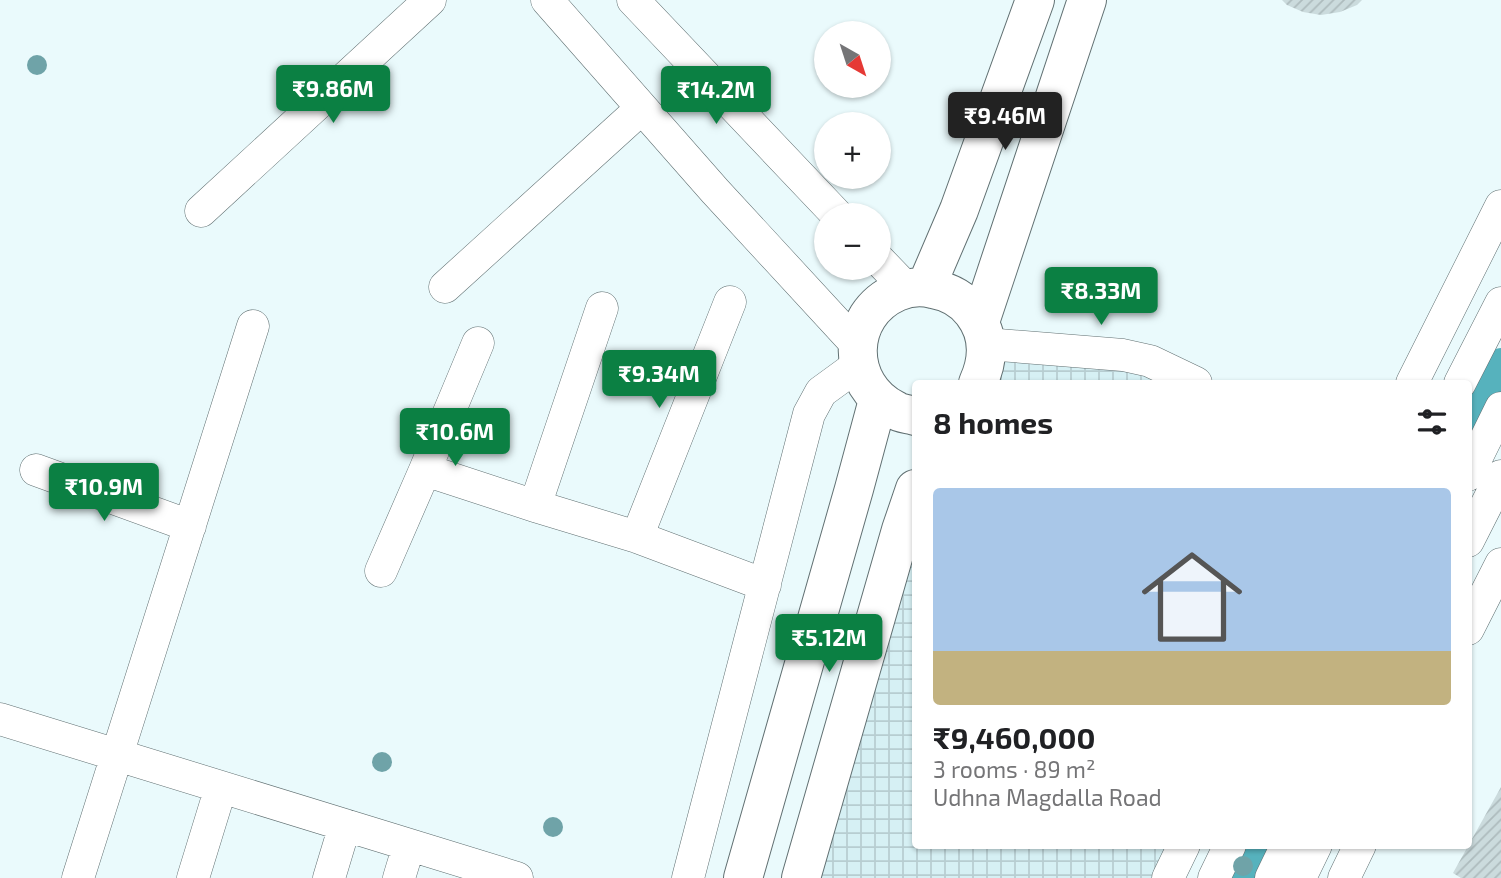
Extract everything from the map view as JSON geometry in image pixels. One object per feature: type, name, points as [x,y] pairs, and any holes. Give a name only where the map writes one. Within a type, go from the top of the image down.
[{"type":"main road","points":[[916,288],[959,210],[1035,0]]},
{"type":"main road","points":[[979,380],[985,366],[983,333],[1087,0]]},
{"type":"main road","points":[[912,415],[897,412],[878,400],[865,384],[858,355],[862,326],[873,309],[888,296],[916,288],[948,292],[967,304],[983,333]]},
{"type":"main road","points":[[743,878],[878,400]]},
{"type":"main road","points":[[801,878],[912,498]]},
{"type":"street","points":[[201,211],[430,0]]},
{"type":"street","points":[[547,0],[858,355],[821,392],[809,414],[688,878]]},
{"type":"street","points":[[633,0],[826,203]]},
{"type":"street","points":[[445,287],[642,108]]},
{"type":"street","points":[[1414,380],[1501,206]]},
{"type":"street","points":[[891,269],[916,288]]},
{"type":"street","points":[[637,537],[730,302]]},
{"type":"street","points":[[1462,380],[1501,303]]},
{"type":"street","points":[[535,506],[602,308]]},
{"type":"street","points":[[78,878],[253,326]]},
{"type":"street","points":[[983,333],[1123,355],[1150,362],[1189,380]]},
{"type":"street","points":[[381,571],[478,343]]},
{"type":"street","points":[[1472,467],[1501,408]]},
{"type":"street","points":[[36,470],[190,526]]},
{"type":"street","points":[[425,470],[637,537],[765,585]]},
{"type":"street","points":[[1472,533],[1501,476]]},
{"type":"street","points":[[1472,621],[1501,564]]},
{"type":"street","points":[[2,725],[118,754],[517,878]]},
{"type":"street","points":[[193,878],[221,787]]},
{"type":"street","points":[[329,878],[345,825]]},
{"type":"street","points":[[399,878],[409,845]]},
{"type":"street","points":[[1168,878],[1182,849]]},
{"type":"street","points":[[1214,878],[1228,849]]},
{"type":"street","points":[[1271,878],[1285,849]]},
{"type":"street","points":[[1300,878],[1314,849]]},
{"type":"street","points":[[1344,878],[1358,849]]},
{"type":"shaded area","points":[[992,351],[1124,362],[1170,380],[982,380]]},
{"type":"shaded area","points":[[912,521],[912,849],[1178,849],[1165,878],[807,878]]},
{"type":"building","points":[[1282,0],[1362,0],[1340,12],[1321,15],[1303,12]]},
{"type":"building","points":[[1501,787],[1501,878],[1461,878],[1453,873],[1466,849],[1472,849],[1472,839]]},
{"type":"waterway","points":[[1472,420],[1501,362]]},
{"type":"waterway","points":[[1244,878],[1259,849]]}]
